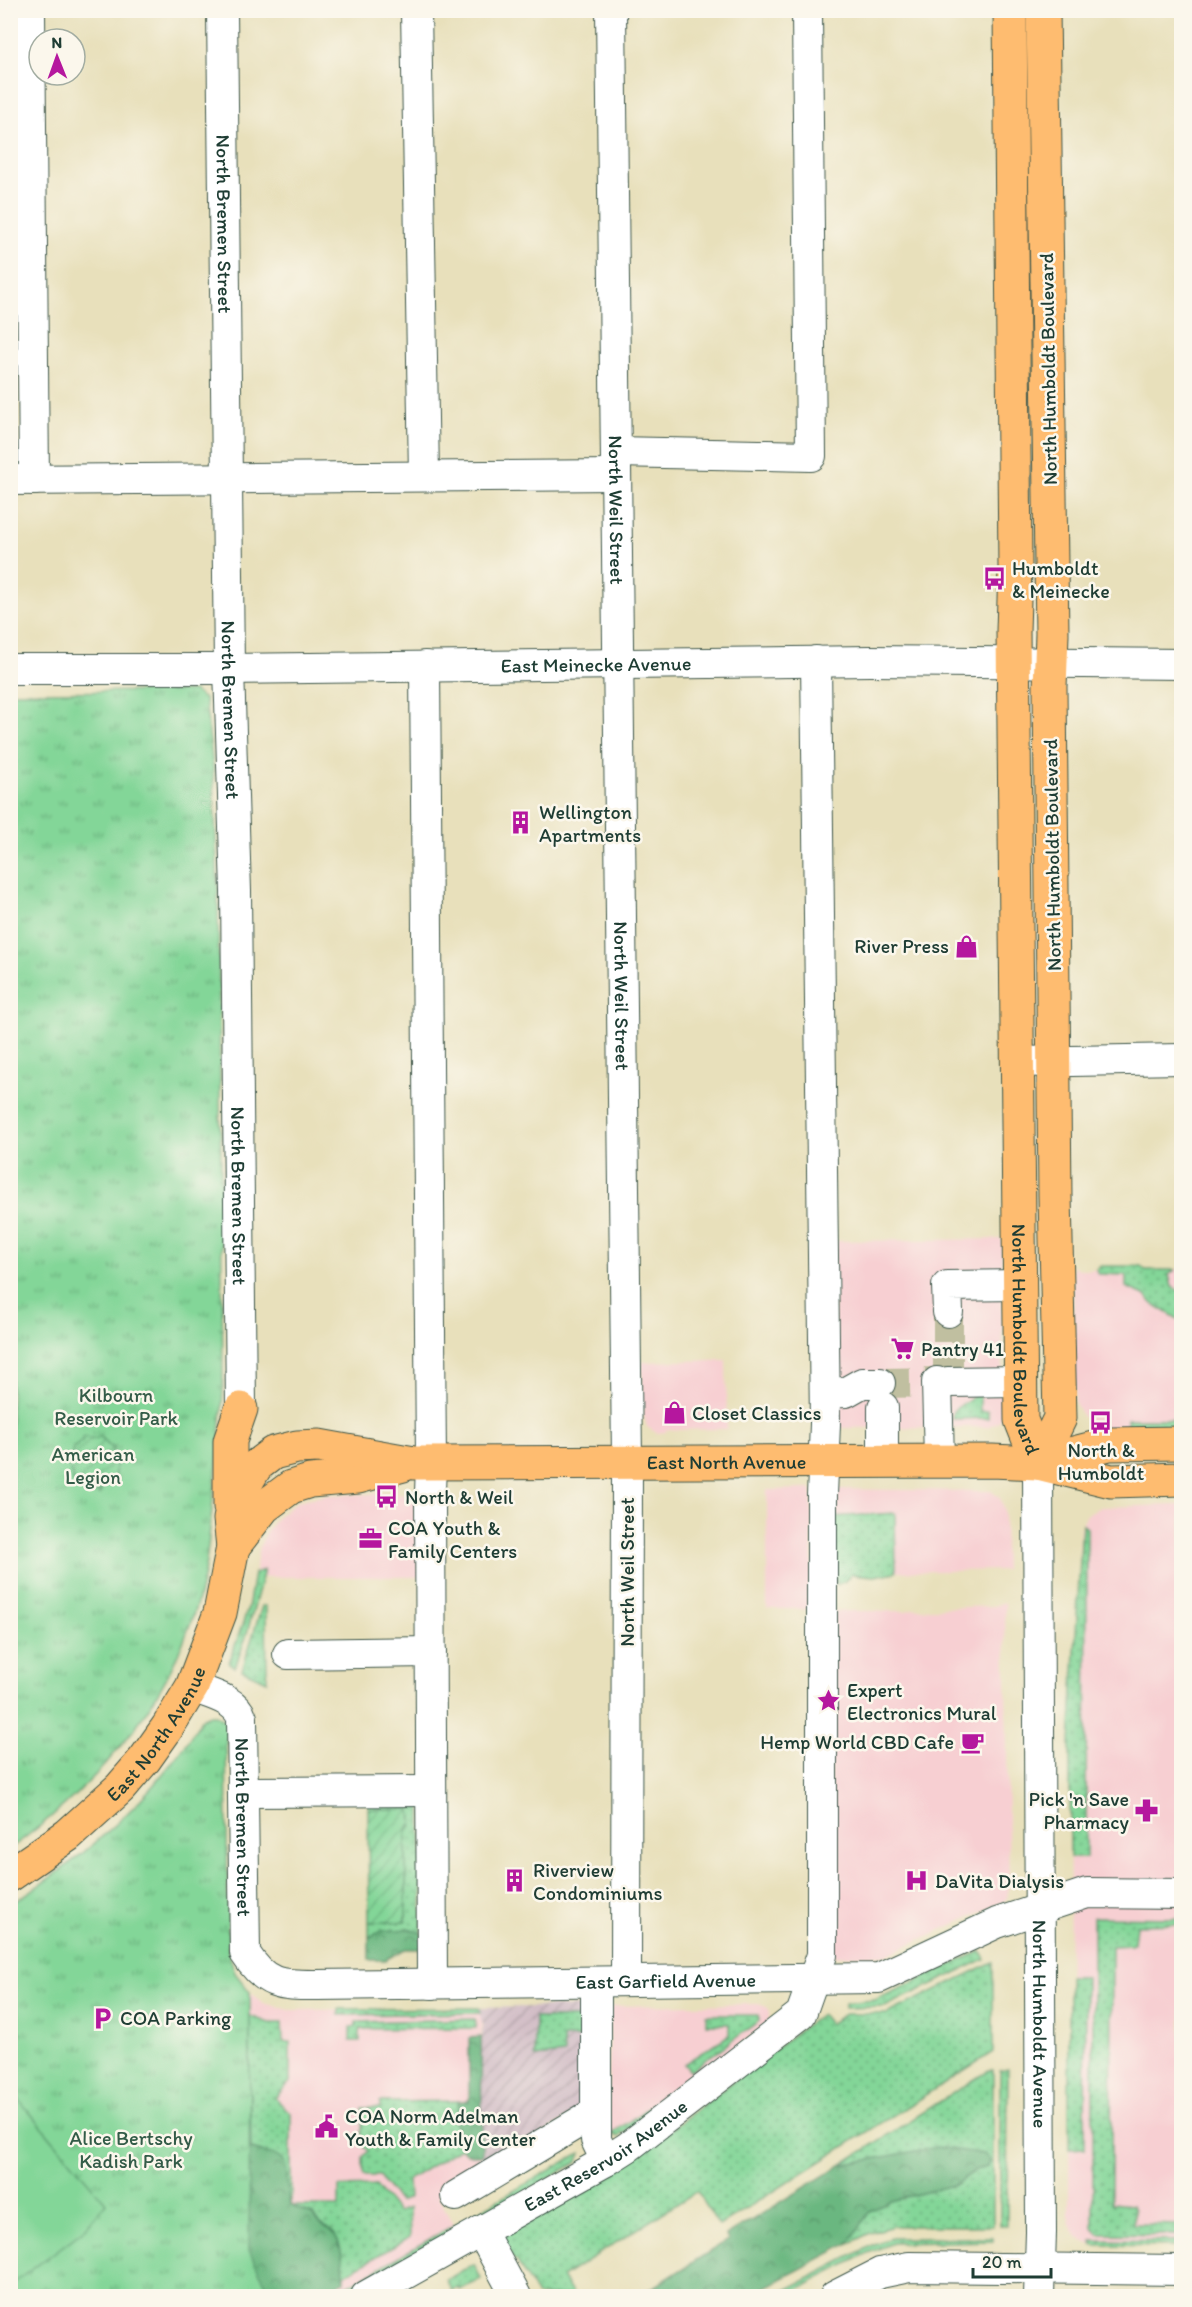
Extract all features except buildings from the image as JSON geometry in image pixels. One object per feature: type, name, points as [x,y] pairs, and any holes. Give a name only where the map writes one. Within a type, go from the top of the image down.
[{"type":"main road","name":"North Humboldt Boulevard","points":[[1010,10],[1020,1381],[1021,1420],[1038,1463]]},
{"type":"main road","name":"North Humboldt Boulevard","points":[[1038,1463],[1060,1418],[1043,10]]},
{"type":"main road","points":[[241,1409],[273,1453]]},
{"type":"main road","points":[[231,1533],[230,1441],[241,1409]]},
{"type":"main road","name":"East North Avenue","points":[[1038,1463],[1109,1444],[1182,1443]]},
{"type":"main road","name":"East North Avenue","points":[[10,1875],[68,1835],[120,1788],[167,1728],[192,1687],[220,1613],[231,1533],[244,1484],[256,1466],[273,1453],[297,1447],[319,1446],[423,1463],[939,1460],[1038,1463],[1111,1480],[1182,1479]]},
{"type":"main road","name":"East North Avenue","points":[[231,1533],[291,1487],[310,1480],[358,1477],[423,1463]]},
{"type":"street","points":[[30,10],[22,480],[424,476],[616,464],[811,456],[807,10]]},
{"type":"street","name":"North Bremen Street","points":[[222,10],[229,669],[236,891],[241,1409]]},
{"type":"street","points":[[416,10],[424,476]]},
{"type":"street","name":"North Weil Street","points":[[611,10],[627,1461],[626,1981]]},
{"type":"street","name":"East Meinecke Avenue","points":[[10,669],[229,669],[816,661],[1182,664]]},
{"type":"street","name":"East Reservoir Avenue","points":[[366,2296],[606,2161],[801,2014],[822,1955],[822,1461],[825,1393],[816,661]]},
{"type":"street","points":[[424,666],[423,1463],[430,1493],[432,1984]]},
{"type":"street","points":[[1016,1062],[1182,1059]]},
{"type":"street","points":[[948,1312],[947,1286],[1019,1284]]},
{"type":"street","points":[[939,1460],[942,1379],[1020,1381]]},
{"type":"street","points":[[825,1393],[846,1392],[862,1383],[881,1395],[883,1461]]},
{"type":"street","name":"North Humboldt Avenue","points":[[1038,1463],[1039,2296]]},
{"type":"street","points":[[288,1654],[431,1652]]},
{"type":"street","name":"North Bremen Street","points":[[192,1687],[232,1703],[239,1709],[243,1727],[245,1953],[265,1978],[276,1982]]},
{"type":"street","points":[[243,1792],[431,1791]]},
{"type":"street","name":"East Garfield Avenue","points":[[276,1982],[297,1985],[879,1978],[997,1923],[1087,1893],[1182,1894]]},
{"type":"street","points":[[596,1982],[597,2140],[606,2161]]},
{"type":"street","points":[[456,2196],[596,2112]]},
{"type":"street","points":[[481,2231],[516,2296]]},
{"type":"street","points":[[835,2296],[880,2273],[893,2269],[1040,2267],[1182,2270]]},
{"type":"shaded area","points":[[1002,1239],[1003,1407],[998,1422],[987,1427],[836,1428],[833,1241]]},
{"type":"shaded area","points":[[1073,1266],[1082,1270],[1181,1269],[1181,1427],[1101,1428],[1093,1426],[1082,1416],[1075,1403]]},
{"type":"shaded area","points":[[726,1360],[727,1429],[666,1430],[666,1432],[657,1433],[647,1427],[643,1413],[642,1362]]},
{"type":"shaded area","points":[[812,1489],[812,1609],[767,1609],[767,1490]]},
{"type":"shaded area","points":[[831,1489],[991,1491],[1000,1498],[1004,1510],[1005,1570],[831,1573]]},
{"type":"shaded area","points":[[421,1493],[422,1577],[254,1577],[258,1552],[265,1533],[279,1515],[295,1503],[330,1495]]},
{"type":"shaded area","points":[[1181,1505],[1181,2246],[1090,2244],[1076,2235],[1070,2225],[1069,2216],[1070,1743],[1078,1618],[1080,1528],[1088,1513],[1101,1507]]},
{"type":"shaded area","points":[[1005,1602],[1009,1887],[1007,1898],[1003,1902],[886,1955],[830,1956],[831,1611],[906,1611],[994,1606]]},
{"type":"shaded area","points":[[250,1992],[263,2003],[290,2010],[479,2008],[481,2013],[482,2171],[438,2197],[458,2230],[340,2296],[271,2296],[251,2149]]},
{"type":"shaded area","points":[[758,2004],[767,2007],[769,2022],[619,2137],[612,2134],[608,2129],[610,2011],[613,2006]]},
{"type":"shaded area","points":[[583,2006],[584,2108],[482,2171],[482,2026],[479,2008]]},
{"type":"green space","name":"Kilbourn Reservoir Park","points":[[194,691],[205,700],[213,767],[218,893],[223,1387],[220,1439],[206,1559],[198,1599],[185,1637],[169,1673],[149,1707],[101,1769],[43,1824],[11,1848],[11,692]]},
{"type":"green space","points":[[1101,1266],[1141,1266],[1145,1270],[1175,1270],[1169,1275],[1172,1287],[1181,1292],[1181,1321],[1153,1304],[1144,1295],[1126,1287],[1126,1275],[1098,1274],[1096,1269]]},
{"type":"green space","points":[[976,1394],[980,1394],[980,1411],[988,1411],[988,1418],[952,1419],[953,1411]]},
{"type":"green space","points":[[1127,1419],[1181,1419],[1181,1427],[1127,1427]]},
{"type":"green space","name":"American Legion","points":[[100,1436],[109,1446],[114,1447],[112,1452],[116,1456],[114,1460],[117,1464],[115,1477],[112,1478],[112,1483],[102,1488],[99,1494],[96,1491],[84,1493],[83,1487],[78,1487],[78,1483],[73,1482],[68,1464],[72,1460],[73,1447],[82,1442],[84,1437],[96,1439]]},
{"type":"green space","points":[[895,1513],[896,1572],[875,1576],[851,1574],[845,1581],[836,1585],[831,1517]]},
{"type":"green space","points":[[1082,1524],[1087,1528],[1086,1858],[1070,1858],[1070,1743]]},
{"type":"green space","points":[[264,1570],[246,1637],[235,1667],[229,1663],[248,1608],[254,1573]]},
{"type":"green space","points":[[262,1606],[266,1606],[267,1681],[242,1670]]},
{"type":"green space","name":"Alice Bertschy Kadish Park","points":[[216,1715],[224,1720],[226,1728],[228,1951],[235,1973],[250,1992],[249,2250],[271,2296],[11,2296],[11,1904],[56,1874],[116,1824],[170,1765],[201,1719]]},
{"type":"green space","points":[[369,1797],[421,1797],[422,1933],[383,1931],[369,1937],[369,1922],[406,1922],[406,1832],[412,1824],[411,1809],[368,1809]]},
{"type":"green space","points":[[368,1809],[411,1809],[412,1824],[406,1832],[406,1922],[369,1922]]},
{"type":"green space","points":[[1093,1917],[1181,1918],[1181,1924],[1136,1925],[1134,1943],[1112,1946],[1111,2203],[1132,2205],[1134,2224],[1181,2225],[1181,2235],[1099,2234],[1093,2228]]},
{"type":"green space","points":[[408,1929],[422,1933],[422,1949],[405,1949],[385,1960],[369,1960],[369,1937],[383,1931]]},
{"type":"green space","points":[[981,1951],[985,1959],[885,2007],[845,2008],[845,2003],[875,2000]]},
{"type":"green space","points":[[993,1962],[993,2052],[719,2226],[697,2191],[562,2277],[574,2296],[537,2296],[517,2261],[504,2248],[506,2246],[501,2236],[626,2164],[821,2014],[829,2024],[845,2014],[887,2014]]},
{"type":"green space","points":[[1069,1977],[1086,1977],[1085,2148],[1069,2149]]},
{"type":"green space","points":[[479,2008],[481,2013],[339,2015],[339,2009]]},
{"type":"green space","points":[[706,2015],[758,2015],[759,2021],[690,2071],[684,2064],[729,2035],[729,2024],[706,2024]]},
{"type":"green space","points":[[250,2016],[269,2023],[282,2023],[283,2042],[290,2042],[290,2082],[275,2098],[291,2113],[291,2204],[288,2199],[287,2175],[265,2153],[251,2149],[250,2093],[199,2044],[250,2067]]},
{"type":"green space","points":[[535,2018],[583,2018],[583,2038],[563,2038],[564,2054],[535,2057]]},
{"type":"green space","points":[[475,2019],[476,2028],[360,2029],[360,2041],[350,2041],[350,2027],[356,2027],[356,2022]]},
{"type":"green space","points":[[481,2037],[482,2155],[474,2155],[463,2150],[455,2121],[459,2101],[469,2101],[469,2038]]},
{"type":"green space","points":[[1008,2069],[1007,2225],[1000,2225],[1000,2071]]},
{"type":"green space","points":[[989,2070],[993,2070],[993,2226],[893,2226],[870,2233],[848,2244],[868,2213],[878,2205],[950,2185],[975,2170],[888,2157],[841,2165]]},
{"type":"green space","points":[[687,2079],[691,2083],[619,2137],[612,2134]]},
{"type":"green space","points":[[10,2089],[106,2203],[84,2230],[11,2285]]},
{"type":"green space","points":[[459,2101],[455,2121],[462,2147],[408,2180],[409,2198],[399,2202],[379,2176],[363,2176],[363,2157],[368,2151],[362,2146],[362,2108],[380,2108],[380,2102]]},
{"type":"green space","points":[[937,2147],[984,2154],[990,2160],[988,2167],[975,2170],[957,2184],[891,2201],[870,2211],[848,2244],[749,2296],[640,2296],[728,2240],[726,2236],[841,2165]]},
{"type":"green space","points":[[251,2149],[283,2159],[287,2171],[291,2204],[312,2215],[332,2231],[339,2242],[344,2281],[318,2296],[248,2296],[214,2209]]},
{"type":"green space","points":[[580,2153],[578,2162],[340,2296],[330,2296]]},
{"type":"green space","points":[[376,2186],[397,2212],[409,2208],[410,2237],[344,2275],[338,2241],[332,2231],[322,2225],[311,2213],[296,2210],[293,2206],[339,2206],[339,2187]]},
{"type":"green space","points":[[892,2238],[993,2238],[993,2241],[893,2243],[868,2253],[785,2296],[775,2296],[876,2243]]},
{"type":"green space","points":[[1092,2240],[1181,2241],[1181,2246],[1095,2245],[1092,2244]]},
{"type":"green space","points":[[474,2264],[481,2279],[460,2290],[459,2287],[452,2291],[446,2280]]},
{"type":"tunnel","points":[[948,1312],[948,1368]]},
{"type":"tunnel","points":[[880,1383],[936,1382]]},
{"type":"place","name":"Humboldt & Meinecke","points":[[994,579]]},
{"type":"place","name":"Wellington Apartments","points":[[521,823]]},
{"type":"place","name":"River Press","points":[[967,946]]},
{"type":"place","name":"Pantry 41","points":[[903,1349]]},
{"type":"place","name":"Closet Classics","points":[[674,1413]]},
{"type":"place","name":"North & Humboldt","points":[[1101,1422]]},
{"type":"place","name":"North & Weil","points":[[387,1497]]},
{"type":"place","name":"COA Youth & Family Centers","points":[[370,1539]]},
{"type":"place","name":"Expert Electronics Mural","points":[[829,1701]]},
{"type":"place","name":"Hemp World CBD Cafe","points":[[972,1742]]},
{"type":"place","name":"Pick 'n Save Pharmacy","points":[[1147,1811]]},
{"type":"place","name":"Riverview Condominiums","points":[[515,1881]]},
{"type":"place","name":"DaVita Dialysis","points":[[917,1881]]},
{"type":"place","name":"COA Parking","points":[[102,2018]]},
{"type":"place","name":"COA Norm Adelman Youth & Family Center","points":[[327,2127]]}]
